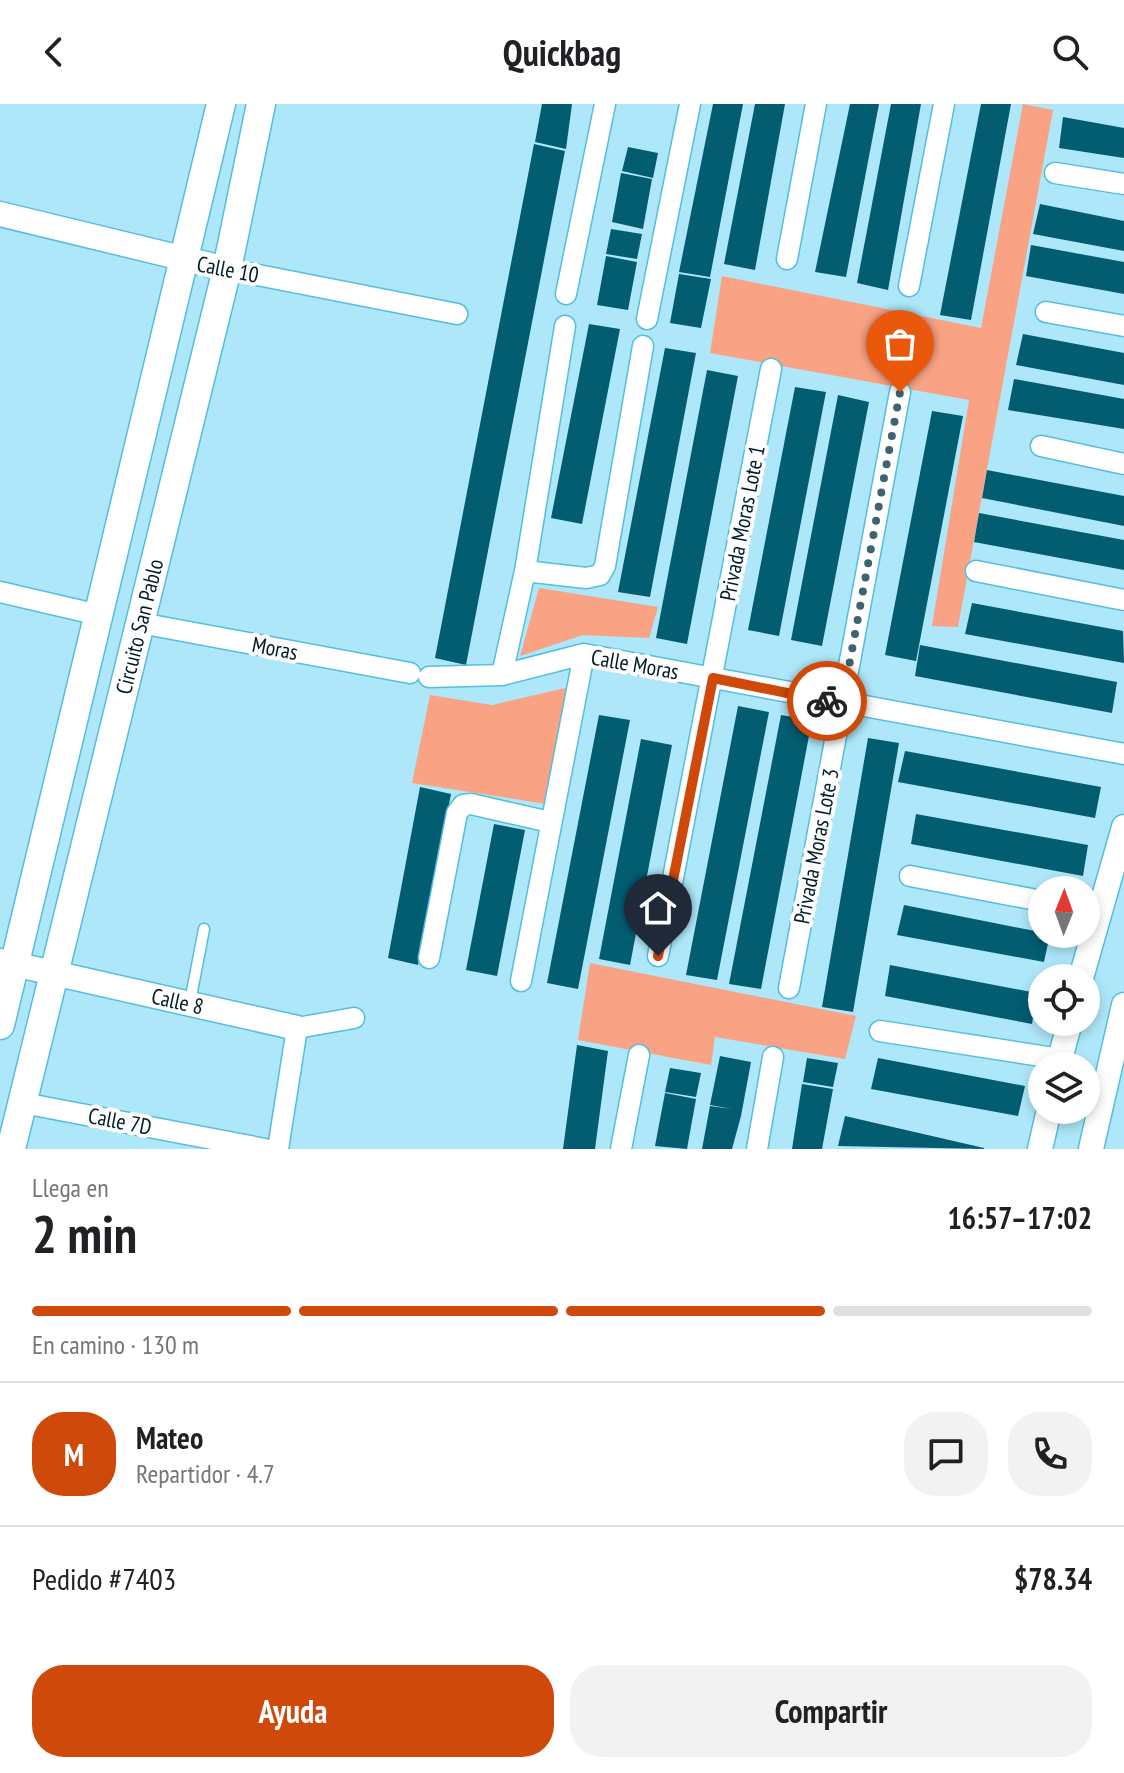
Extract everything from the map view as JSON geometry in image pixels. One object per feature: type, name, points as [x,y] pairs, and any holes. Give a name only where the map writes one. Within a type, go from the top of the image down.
[{"type":"main road","name":"Circuito San Pablo","points":[[0,1025],[7,962],[99,615],[221,104]]},
{"type":"main road","name":"Circuito San Pablo","points":[[11,1149],[227,269],[261,104]]},
{"type":"street","points":[[566,294],[605,104]]},
{"type":"street","points":[[787,259],[816,104]]},
{"type":"street","points":[[909,286],[944,104]]},
{"type":"street","points":[[647,319],[684,106]]},
{"type":"street","points":[[1055,173],[1124,184]]},
{"type":"street","name":"Calle 10","points":[[0,214],[185,260],[457,314]]},
{"type":"street","points":[[1046,312],[1124,326]]},
{"type":"street","points":[[502,675],[525,571],[565,326]]},
{"type":"street","points":[[525,571],[586,578],[600,575],[605,566],[643,346]]},
{"type":"street","name":"Privada Moras Lote 1","points":[[658,956],[771,369]]},
{"type":"street","name":"Privada Moras Lote 3","points":[[789,988],[900,392]]},
{"type":"street","points":[[1041,446],[1124,464]]},
{"type":"street","points":[[976,571],[1124,600]]},
{"type":"street","points":[[0,592],[99,615]]},
{"type":"street","name":"Moras","points":[[140,623],[420,675]]},
{"type":"street","points":[[521,981],[584,654]]},
{"type":"street","name":"Calle Moras","points":[[420,675],[502,675],[584,654],[1124,754]]},
{"type":"street","points":[[429,958],[457,813],[463,805],[471,804],[550,822]]},
{"type":"street","points":[[1100,890],[1124,827]]},
{"type":"street","points":[[910,876],[1028,898]]},
{"type":"street","name":"Calle 8","points":[[7,962],[297,1028],[354,1018]]},
{"type":"street","points":[[1091,1149],[1124,1005]]},
{"type":"street","points":[[278,1149],[297,1028]]},
{"type":"street","points":[[880,1031],[1028,1057]]},
{"type":"street","points":[[621,1149],[639,1055]]},
{"type":"street","points":[[757,1149],[773,1057]]},
{"type":"street","name":"Calle 7D","points":[[23,1103],[265,1149]]},
{"type":"street","points":[[1040,1149],[1046,1124]]},
{"type":"lane","points":[[189,1004],[204,929]]},
{"type":"shaded area","points":[[1023,104],[1053,110],[958,627],[932,626],[969,400],[710,353],[722,276],[981,328]]},
{"type":"shaded area","points":[[539,588],[658,607],[649,638],[583,635],[520,656]]},
{"type":"shaded area","points":[[570,687],[546,804],[412,783],[430,695],[492,705]]},
{"type":"shaded area","points":[[590,963],[856,1016],[845,1059],[715,1037],[711,1065],[578,1040]]},
{"type":"building","points":[[542,104],[572,104],[566,149],[535,142]]},
{"type":"building","points":[[713,104],[743,104],[710,277],[679,272]]},
{"type":"building","points":[[755,104],[785,104],[755,270],[724,264]]},
{"type":"building","points":[[850,104],[879,104],[846,277],[815,272]]},
{"type":"building","points":[[891,104],[921,104],[888,290],[857,283]]},
{"type":"building","points":[[981,104],[1011,104],[971,320],[940,315]]},
{"type":"building","points":[[1063,117],[1124,128],[1124,158],[1059,148]]},
{"type":"building","points":[[534,144],[565,151],[466,665],[435,658]]},
{"type":"building","points":[[628,147],[658,153],[653,178],[622,171]]},
{"type":"building","points":[[621,173],[652,179],[643,229],[612,222]]},
{"type":"building","points":[[1040,204],[1124,221],[1124,251],[1033,234]]},
{"type":"building","points":[[611,229],[642,234],[637,259],[606,254]]},
{"type":"building","points":[[1031,245],[1124,262],[1124,294],[1026,276]]},
{"type":"building","points":[[606,256],[637,262],[628,310],[597,305]]},
{"type":"building","points":[[679,274],[711,279],[701,328],[670,323]]},
{"type":"building","points":[[589,324],[620,329],[582,524],[551,518]]},
{"type":"building","points":[[1023,334],[1124,353],[1124,385],[1016,365]]},
{"type":"building","points":[[665,348],[696,353],[650,597],[618,592]]},
{"type":"building","points":[[707,370],[738,376],[687,644],[656,638]]},
{"type":"building","points":[[1014,379],[1124,399],[1124,429],[1008,410]]},
{"type":"building","points":[[795,387],[826,392],[779,636],[748,630]]},
{"type":"building","points":[[838,395],[869,402],[822,646],[791,640]]},
{"type":"building","points":[[932,411],[963,416],[916,661],[885,655]]},
{"type":"building","points":[[987,470],[1124,496],[1124,526],[982,498]]},
{"type":"building","points":[[979,513],[1124,540],[1124,570],[974,542]]},
{"type":"building","points":[[972,603],[1123,631],[1124,663],[965,634]]},
{"type":"building","points":[[920,645],[1117,682],[1112,713],[915,676]]},
{"type":"building","points":[[738,706],[769,712],[717,980],[686,975]]},
{"type":"building","points":[[599,715],[630,720],[578,989],[547,983]]},
{"type":"building","points":[[781,715],[812,720],[761,989],[729,984]]},
{"type":"building","points":[[868,738],[899,743],[853,1012],[822,1007]]},
{"type":"building","points":[[641,739],[672,745],[630,965],[599,959]]},
{"type":"building","points":[[905,751],[1101,787],[1095,818],[898,782]]},
{"type":"building","points":[[420,787],[451,794],[418,965],[388,958]]},
{"type":"building","points":[[916,814],[1088,845],[1083,876],[911,844]]},
{"type":"building","points":[[494,824],[525,830],[497,976],[466,970]]},
{"type":"building","points":[[904,905],[1028,930],[1028,948],[1047,948],[1044,962],[897,935]]},
{"type":"building","points":[[890,965],[1028,991],[1028,1023],[885,996]]},
{"type":"building","points":[[577,1045],[608,1051],[595,1149],[563,1149]]},
{"type":"building","points":[[720,1056],[751,1062],[741,1116],[732,1149],[702,1149],[710,1106],[732,1109],[710,1105]]},
{"type":"building","points":[[807,1058],[838,1063],[833,1087],[803,1082]]},
{"type":"building","points":[[878,1058],[1025,1086],[1018,1116],[871,1089]]},
{"type":"building","points":[[670,1068],[701,1073],[696,1097],[665,1092]]},
{"type":"building","points":[[802,1084],[833,1089],[822,1149],[792,1149]]},
{"type":"building","points":[[665,1093],[696,1099],[687,1149],[655,1146]]},
{"type":"building","points":[[845,1116],[984,1148],[984,1149],[838,1146]]},
{"type":"way so far","points":[[827,701],[842,704],[900,392]]},
{"type":"route","points":[[658,956],[713,678],[827,701]]}]
